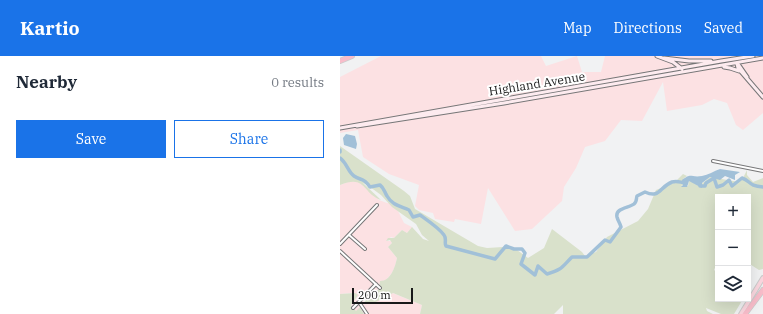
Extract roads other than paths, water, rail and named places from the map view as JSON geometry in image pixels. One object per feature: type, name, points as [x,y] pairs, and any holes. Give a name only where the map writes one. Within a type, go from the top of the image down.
[{"type":"highway","points":[[340,61],[352,56]]},
{"type":"highway","points":[[745,314],[763,290]]},
{"type":"main road","points":[[657,56],[673,62],[689,72]]},
{"type":"main road","points":[[664,58],[689,61],[721,61],[753,56]]},
{"type":"main road","points":[[714,68],[763,58]]},
{"type":"main road","points":[[734,59],[742,73]]},
{"type":"main road","points":[[747,76],[745,66],[752,60]]},
{"type":"main road","name":"Highland Avenue","points":[[357,126],[403,116],[671,71],[721,61]]},
{"type":"main road","points":[[671,71],[675,65],[673,62]]},
{"type":"main road","points":[[737,64],[763,97]]},
{"type":"main road","points":[[714,68],[730,68],[747,76]]},
{"type":"main road","name":"Highland Avenue","points":[[340,128],[430,115],[714,68]]},
{"type":"main road","points":[[740,314],[763,278]]},
{"type":"street","points":[[713,161],[763,171]]},
{"type":"street","points":[[340,244],[377,205]]},
{"type":"street","points":[[349,234],[365,248]]},
{"type":"street","points":[[340,250],[380,288]]},
{"type":"street","points":[[353,308],[376,284]]},
{"type":"street","points":[[359,302],[367,314]]},
{"type":"water","points":[[346,134],[355,136],[357,144],[356,149],[344,145],[343,138]]},
{"type":"water","points":[[720,169],[740,172],[735,175],[735,180],[725,176],[720,180],[710,177],[702,183],[702,188],[689,181],[687,187],[681,187],[683,185],[682,180],[688,176],[704,175]]},
{"type":"waterway","points":[[340,158],[354,176],[364,180],[370,187],[380,185],[389,199],[394,203],[409,210],[413,217],[420,215],[436,227],[445,236],[446,246],[495,259],[506,246],[514,249],[522,249],[525,253],[521,264],[535,275],[538,266],[547,274],[561,268],[572,257],[587,257],[605,240],[610,242],[621,227],[617,217],[618,212],[634,204],[637,196],[645,192],[650,194],[657,193],[672,182],[676,181],[686,183]]},
{"type":"waterway","points":[[700,186],[705,186],[706,183],[714,178],[717,187],[723,185],[729,180],[732,186],[742,178],[752,185],[763,187]]}]
